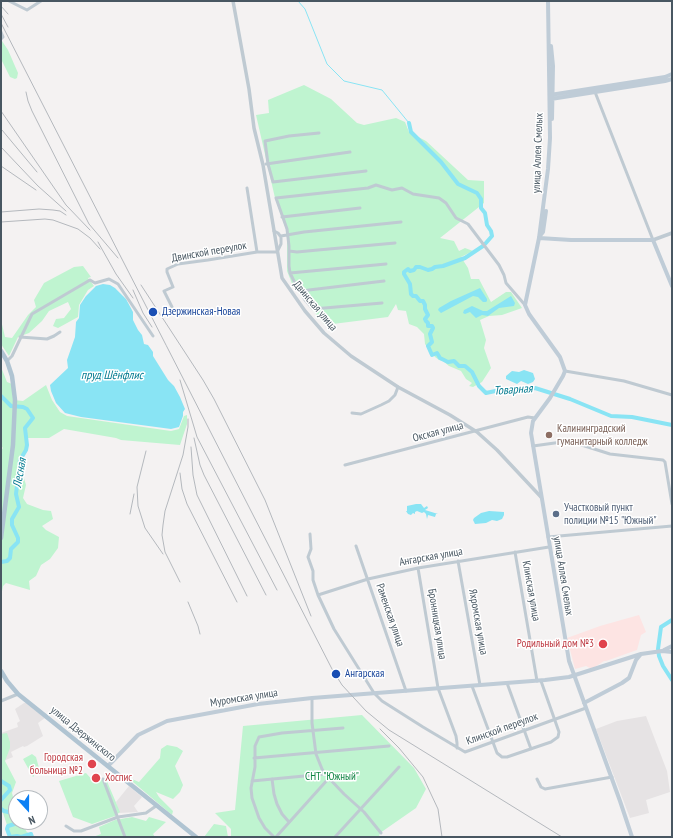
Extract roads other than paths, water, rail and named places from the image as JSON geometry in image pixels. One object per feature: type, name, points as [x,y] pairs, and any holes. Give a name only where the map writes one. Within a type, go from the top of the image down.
[{"type":"main road","name":"улица Аллея Смелых","points":[[525,304],[539,238],[549,158],[551,97],[549,1]]},
{"type":"main road","points":[[551,97],[665,77],[672,74]]},
{"type":"main road","points":[[551,97],[595,92],[609,87],[665,82],[672,79]]},
{"type":"main road","points":[[539,238],[570,240],[653,240],[672,286]]},
{"type":"main road","points":[[525,304],[529,314],[560,357],[565,371]]},
{"type":"main road","points":[[1,351],[7,361],[12,376],[14,407],[12,452],[1,538]]},
{"type":"main road","name":"улица Аллея Смелых","points":[[565,371],[553,393],[535,418],[531,428],[533,446],[567,654],[612,777],[632,837]]},
{"type":"main road","points":[[663,651],[672,646]]},
{"type":"main road","points":[[406,691],[438,686],[472,686],[539,681],[569,677],[635,658],[641,654],[655,651],[672,652]]},
{"type":"main road","points":[[584,703],[629,678],[635,658]]},
{"type":"main road","name":"улица Дзержинского","points":[[1,671],[18,694],[196,837]]},
{"type":"main road","name":"Муромская улица","points":[[108,766],[138,736],[167,721],[258,704],[312,698],[406,691]]},
{"type":"street","points":[[9,1],[27,10],[41,1]]},
{"type":"street","name":"Двинская улица","points":[[233,1],[249,89],[254,128],[263,165],[282,278],[305,311],[324,333],[351,356],[398,387],[450,415],[475,431],[497,450],[541,497]]},
{"type":"street","points":[[1,32],[3,37],[1,39]]},
{"type":"street","points":[[595,92],[653,240],[672,233]]},
{"type":"street","points":[[319,133],[288,136],[265,141],[268,164],[272,180],[274,182],[366,171]]},
{"type":"street","points":[[263,165],[350,152]]},
{"type":"street","points":[[382,303],[313,309],[300,292],[290,273],[288,235],[276,199],[368,188],[376,185],[392,190],[402,188],[413,194],[439,198],[446,203],[456,218],[468,224],[499,265],[506,283],[525,304]]},
{"type":"street","points":[[246,188],[258,252]]},
{"type":"street","points":[[282,217],[360,208]]},
{"type":"street","points":[[273,231],[281,236],[304,232],[400,222]]},
{"type":"street","points":[[277,252],[281,244],[281,236]]},
{"type":"street","points":[[289,251],[297,252],[395,243]]},
{"type":"street","name":"Двинской переулок","points":[[172,307],[164,291],[173,287],[167,269],[178,264],[258,252],[277,252]]},
{"type":"street","points":[[290,273],[386,264]]},
{"type":"street","points":[[7,361],[12,356],[32,314],[90,280],[95,283],[109,279],[118,284],[154,336]]},
{"type":"street","points":[[300,292],[384,282]]},
{"type":"street","points":[[20,337],[47,338],[60,332]]},
{"type":"street","points":[[565,371],[624,381],[672,396]]},
{"type":"street","points":[[352,413],[361,414],[389,401],[398,387]]},
{"type":"street","name":"Окская улица","points":[[345,465],[367,461],[528,417],[535,418]]},
{"type":"street","points":[[533,446],[569,441],[610,454],[664,460],[672,504]]},
{"type":"street","points":[[548,537],[672,526]]},
{"type":"street","points":[[310,534],[311,549],[308,557],[313,571],[313,580],[318,595],[334,629],[374,693],[382,701],[457,748]]},
{"type":"street","name":"Раменская улица","points":[[356,546],[406,691]]},
{"type":"street","name":"Ангарская улица","points":[[318,595],[368,579],[418,568],[549,547]]},
{"type":"street","name":"Клинская улица","points":[[515,552],[539,681]]},
{"type":"street","name":"Яхромская улица","points":[[458,561],[480,685]]},
{"type":"street","name":"Бронницкая улица","points":[[418,568],[438,686]]},
{"type":"street","name":"Клинской переулок","points":[[492,742],[497,753],[502,757],[506,757],[550,742],[558,737],[559,732],[539,681]]},
{"type":"street","points":[[506,683],[531,749]]},
{"type":"street","points":[[438,686],[456,736],[457,748]]},
{"type":"street","points":[[472,686],[492,742]]},
{"type":"street","points":[[1,701],[18,694]]},
{"type":"street","points":[[312,698],[313,730],[316,753],[325,774],[361,809],[381,833]]},
{"type":"street","name":"Клинской переулок","points":[[457,748],[465,752],[586,708]]},
{"type":"street","points":[[329,778],[275,837],[265,828],[256,812],[252,798],[252,781],[255,768],[255,746],[259,737],[313,730],[343,728]]},
{"type":"street","points":[[254,758],[389,746]]},
{"type":"street","points":[[335,837],[399,768]]},
{"type":"street","points":[[252,781],[325,774]]},
{"type":"street","points":[[537,779],[541,787],[545,788],[612,777]]},
{"type":"street","points":[[104,779],[125,837]]},
{"type":"street","points":[[272,779],[277,804],[282,814],[289,822]]},
{"type":"street","points":[[66,826],[74,831],[81,831],[118,817],[146,813],[156,806]]},
{"type":"water","name":"пруд Шёнфлис","points":[[103,284],[110,285],[115,288],[126,299],[133,312],[133,320],[142,335],[144,344],[148,345],[153,352],[153,356],[180,397],[185,409],[179,427],[171,429],[81,417],[65,413],[56,403],[50,385],[68,368],[67,360],[75,337],[76,322],[79,318],[80,305],[86,296],[96,286]]},
{"type":"water","points":[[480,288],[487,299],[486,302],[483,302],[478,297],[473,296],[441,313],[438,310],[451,301]]},
{"type":"water","points":[[511,296],[515,303],[514,306],[499,308],[488,316],[482,315],[476,318],[470,312],[465,314],[463,313],[464,310],[472,306],[483,311],[487,311]]},
{"type":"water","points":[[524,370],[533,373],[535,379],[533,382],[528,384],[521,381],[517,384],[506,379],[506,376],[512,371],[519,372]]},
{"type":"water","points":[[421,504],[424,508],[427,506],[428,508],[425,510],[438,514],[436,514],[435,517],[428,515],[427,519],[424,512],[422,513],[417,511],[415,514],[408,514],[406,511],[407,506]]},
{"type":"water","points":[[489,511],[504,512],[504,515],[502,519],[497,521],[492,520],[486,523],[475,524],[473,520],[474,518],[481,513]]},
{"type":"waterway","points":[[298,1],[305,9],[327,64],[344,81],[382,90],[409,123]]},
{"type":"waterway","name":"Товарная","points":[[409,123],[411,132],[441,162],[458,184],[477,193],[481,199],[481,208],[485,213],[487,225],[492,236],[485,244]]},
{"type":"waterway","name":"Товарная","points":[[483,246],[465,258],[443,266],[428,270],[416,267],[414,270],[410,271],[408,269],[404,272],[410,284],[411,294],[416,296],[420,301],[423,301],[428,315],[425,319],[428,326],[432,326],[433,328],[430,334],[432,342],[428,346],[432,355],[437,353],[440,358],[448,362],[454,361],[459,366],[465,366],[472,372],[479,386],[486,393],[500,390],[506,390],[506,392],[510,393],[518,389],[535,388],[570,399],[611,416],[632,417],[672,425]]},
{"type":"waterway","name":"Лесная","points":[[1,396],[11,406],[23,407],[27,409],[33,418],[25,428],[27,445],[26,450],[20,460],[16,494],[19,507],[12,519],[12,525],[18,538],[18,542],[11,549],[10,558],[7,561],[1,562]]},
{"type":"waterway","name":"Товарная","points":[[672,620],[661,627],[658,649],[663,666],[672,680]]},
{"type":"waterway","name":"Лесная","points":[[1,781],[9,786],[10,790],[1,800]]},
{"type":"waterway","name":"Лесная","points":[[1,809],[8,812]]},
{"type":"waterway","name":"Лесная","points":[[8,826],[7,829],[10,837],[21,837]]},
{"type":"waterway","name":"Лесная","points":[[21,837],[31,834],[32,837]]},
{"type":"railway","points":[[1,6],[8,14]]},
{"type":"railway","points":[[1,14],[8,27]]},
{"type":"railway","points":[[1,23],[332,669],[342,685],[366,711],[389,730],[562,837]]},
{"type":"railway","points":[[26,92],[32,111],[89,224],[118,258]]},
{"type":"railway","points":[[1,111],[66,205],[90,230]]},
{"type":"railway","points":[[2,130],[37,172]]},
{"type":"railway","points":[[1,147],[38,186],[66,211]]},
{"type":"railway","points":[[1,166],[36,190]]},
{"type":"railway","points":[[1,212],[39,209],[60,211],[66,215]]},
{"type":"railway","points":[[1,222],[45,219],[53,220],[78,229],[90,238],[100,249]]},
{"type":"railway","points":[[98,242],[116,274],[133,298]]},
{"type":"railway","points":[[141,285],[214,399],[265,500],[311,616]]},
{"type":"railway","points":[[133,290],[143,313],[152,327]]},
{"type":"railway","points":[[180,380],[197,437],[277,590]]},
{"type":"railway","points":[[180,582],[165,552],[162,535],[165,511],[183,455],[188,419]]},
{"type":"railway","points":[[194,438],[200,465],[204,475],[266,595]]},
{"type":"railway","points":[[191,447],[193,475],[197,495],[247,596]]},
{"type":"railway","points":[[146,451],[137,487],[138,506],[145,528],[163,554]]},
{"type":"railway","points":[[180,473],[182,489],[187,504],[237,602]]},
{"type":"railway","points":[[130,514],[134,494]]},
{"type":"railway","points":[[188,602],[200,634]]},
{"type":"railway","points":[[380,729],[399,748],[423,777],[438,809],[442,837]]},
{"type":"place","name":"Дзержинская-Новая","points":[[153,312]]},
{"type":"place","name":"Калининградский гуманитарный колледж","points":[[549,435]]},
{"type":"place","name":"Участковый пункт полиции №15 \"Южный\"","points":[[556,514]]},
{"type":"place","name":"Родильный дом №3","points":[[603,644]]},
{"type":"place","name":"Ангарская","points":[[336,674]]},
{"type":"place","name":"Городская больница №2","points":[[92,764]]},
{"type":"place","name":"Хоспис","points":[[96,778]]},
{"type":"park label","name":"СНТ \"Южный\"","points":[[332,777]]}]
